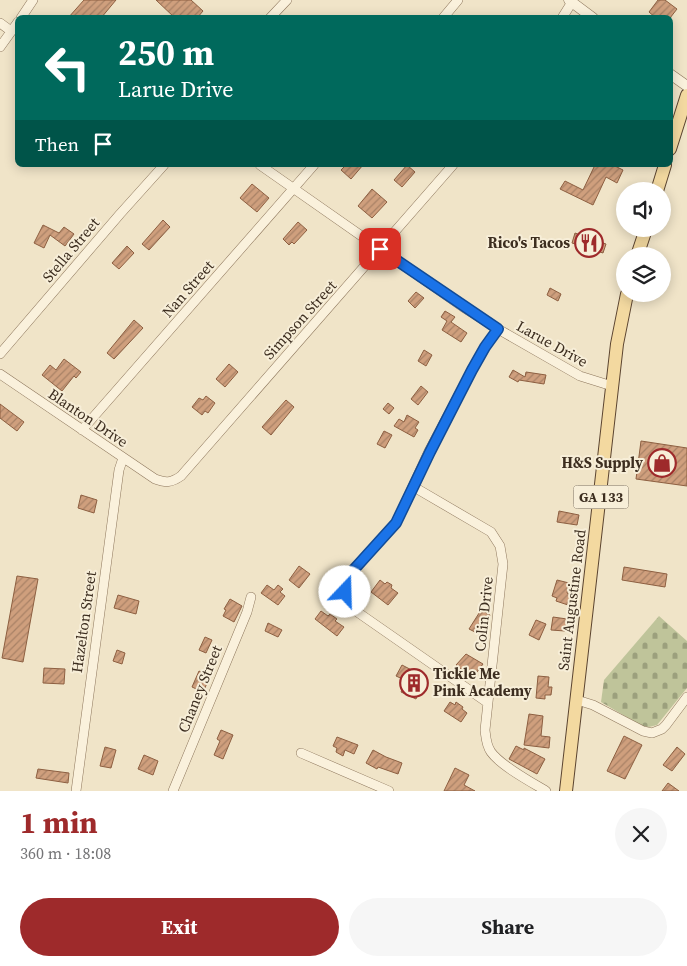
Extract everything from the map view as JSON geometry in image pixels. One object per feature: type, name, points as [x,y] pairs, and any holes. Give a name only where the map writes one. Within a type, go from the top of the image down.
[{"type":"main road","points":[[673,140],[687,95]]},
{"type":"main road","points":[[675,134],[687,128]]},
{"type":"main road","points":[[660,182],[664,167]]},
{"type":"main road","name":"Saint Augustine Road","points":[[566,791],[617,344],[626,302]]},
{"type":"street","points":[[23,15],[33,0]]},
{"type":"street","points":[[273,15],[287,0]]},
{"type":"street","points":[[446,15],[458,0]]},
{"type":"street","points":[[564,15],[571,1],[589,15]]},
{"type":"street","points":[[0,23],[11,31]]},
{"type":"street","points":[[0,47],[15,26]]},
{"type":"street","points":[[673,76],[687,86]]},
{"type":"street","name":"Stella Street","points":[[0,354],[162,167]]},
{"type":"street","name":"Larue Drive","points":[[263,167],[498,329],[580,376],[612,386]]},
{"type":"street","name":"Nan Street","points":[[82,430],[312,167]]},
{"type":"street","name":"Simpson Street","points":[[162,482],[174,481],[181,476],[451,167]]},
{"type":"street","points":[[488,703],[354,609],[349,604],[345,586],[348,576],[396,523],[472,370],[498,329]]},
{"type":"street","name":"Blanton Drive","points":[[0,374],[123,458],[162,482]]},
{"type":"street","name":"Hazelton Street","points":[[76,791],[116,490],[123,458]]},
{"type":"street","name":"Colin Drive","points":[[414,486],[484,527],[497,538],[503,564],[485,730],[486,743],[491,752],[500,761],[546,791]]},
{"type":"street","name":"Chaney Street","points":[[173,791],[247,612],[251,598]]},
{"type":"street","points":[[577,700],[593,705],[652,734],[666,725],[687,697]]},
{"type":"street","points":[[301,753],[389,791]]},
{"type":"green space","points":[[659,616],[687,641],[687,688],[657,725],[649,727],[642,726],[601,702],[604,680]]},
{"type":"building","points":[[84,0],[116,0],[104,15],[71,15]]},
{"type":"building","points":[[156,0],[191,0],[203,11],[200,15],[172,15]]},
{"type":"building","points":[[658,0],[665,0],[677,9],[672,15],[652,15],[649,12]]},
{"type":"building","points":[[344,167],[361,167],[351,179],[341,170]]},
{"type":"building","points":[[405,167],[409,167],[415,172],[402,187],[394,180]]},
{"type":"building","points":[[594,167],[617,167],[623,170],[617,182],[606,177],[593,205],[560,189],[565,181],[583,190]]},
{"type":"building","points":[[252,184],[269,198],[257,212],[240,198]]},
{"type":"building","points":[[372,189],[387,202],[372,218],[358,206]]},
{"type":"building","points":[[163,220],[170,227],[149,250],[142,244]]},
{"type":"building","points":[[298,222],[307,230],[294,244],[292,242],[289,245],[283,239]]},
{"type":"building","points":[[43,225],[59,233],[64,227],[74,234],[65,246],[50,235],[44,248],[34,243]]},
{"type":"building","name":"Rico's Tacos","points":[[575,233],[606,244],[603,253],[572,243]]},
{"type":"building","points":[[127,246],[134,253],[119,269],[112,263]]},
{"type":"building","points":[[550,288],[561,294],[558,301],[547,295]]},
{"type":"building","points":[[416,292],[424,298],[415,308],[408,301]]},
{"type":"building","points":[[445,311],[455,317],[451,322],[467,333],[461,342],[442,330],[447,321],[441,317]]},
{"type":"building","points":[[134,320],[143,328],[114,359],[107,353]]},
{"type":"building","points":[[424,350],[432,355],[426,366],[418,361]]},
{"type":"building","points":[[64,359],[81,372],[76,378],[74,376],[62,391],[42,375],[50,365],[56,370]]},
{"type":"building","points":[[229,364],[238,372],[225,387],[216,379]]},
{"type":"building","points":[[513,370],[525,377],[526,372],[546,375],[544,384],[519,380],[518,382],[509,377]]},
{"type":"building","points":[[421,386],[428,392],[418,405],[411,399]]},
{"type":"building","points":[[206,396],[215,403],[208,413],[205,411],[202,415],[192,407],[199,398],[203,400]]},
{"type":"building","points":[[286,400],[294,407],[271,435],[262,427]]},
{"type":"building","points":[[388,403],[394,408],[389,414],[383,409]]},
{"type":"building","points":[[0,404],[24,422],[17,431],[0,418]]},
{"type":"building","points":[[407,415],[419,422],[415,428],[418,430],[414,437],[394,426],[399,419],[404,422]]},
{"type":"building","points":[[384,431],[392,435],[385,448],[377,444]]},
{"type":"building","name":"H&S Supply","points":[[641,441],[687,448],[687,486],[636,479]]},
{"type":"building","points":[[81,495],[97,500],[94,513],[78,508]]},
{"type":"building","points":[[559,511],[579,515],[577,525],[557,522]]},
{"type":"building","points":[[299,566],[310,574],[299,588],[289,580]]},
{"type":"building","points":[[624,567],[667,574],[665,587],[622,580]]},
{"type":"building","points":[[17,576],[38,579],[23,662],[2,658]]},
{"type":"building","points":[[380,580],[385,584],[387,582],[392,585],[391,588],[398,593],[388,605],[371,592]]},
{"type":"building","points":[[557,580],[569,583],[567,593],[570,595],[568,605],[556,601],[557,598],[552,596]]},
{"type":"building","points":[[267,585],[274,590],[278,585],[283,589],[280,592],[285,596],[278,605],[261,593]]},
{"type":"building","points":[[118,595],[139,601],[136,614],[114,608]]},
{"type":"building","points":[[230,599],[242,606],[234,622],[223,616],[226,610],[224,609]]},
{"type":"building","points":[[481,610],[490,615],[479,634],[469,629]]},
{"type":"building","points":[[321,611],[328,616],[330,614],[337,619],[335,621],[344,627],[337,636],[315,619]]},
{"type":"building","points":[[553,617],[567,619],[565,631],[551,630]]},
{"type":"building","points":[[536,620],[546,624],[539,640],[529,635]]},
{"type":"building","points":[[268,623],[282,630],[278,637],[265,631]]},
{"type":"building","points":[[205,637],[212,640],[206,653],[199,650]]},
{"type":"building","points":[[117,650],[125,653],[122,664],[113,661]]},
{"type":"building","points":[[466,654],[483,664],[474,676],[456,665]]},
{"type":"building","name":"Tickle Me Pink Academy","points":[[402,665],[425,677],[416,699],[401,692],[407,681],[396,676]]},
{"type":"building","points":[[44,668],[65,669],[64,684],[43,683]]},
{"type":"building","points":[[199,671],[210,677],[203,692],[192,687]]},
{"type":"building","points":[[538,676],[549,677],[548,687],[552,687],[551,695],[545,695],[545,699],[536,698]]},
{"type":"building","points":[[450,702],[455,705],[456,702],[467,713],[461,722],[444,711]]},
{"type":"building","points":[[529,714],[543,716],[541,736],[550,737],[549,748],[524,745]]},
{"type":"building","points":[[221,730],[233,735],[223,759],[214,755],[220,741],[217,739]]},
{"type":"building","points":[[624,736],[642,745],[625,779],[607,771]]},
{"type":"building","points":[[337,737],[358,745],[354,754],[345,750],[343,756],[336,752],[337,748],[333,746]]},
{"type":"building","points":[[516,746],[545,759],[537,774],[509,759]]},
{"type":"building","points":[[105,747],[116,750],[111,768],[100,766]]},
{"type":"building","points":[[677,747],[685,754],[672,771],[663,765]]},
{"type":"building","points":[[373,750],[402,763],[398,774],[378,767],[377,769],[366,763]]},
{"type":"building","points":[[144,755],[158,761],[153,775],[138,769]]},
{"type":"building","points":[[455,768],[469,775],[464,785],[475,791],[444,791]]},
{"type":"building","points":[[38,769],[69,773],[68,783],[36,778]]},
{"type":"building","points":[[668,783],[679,791],[662,791]]},
{"type":"place","name":"Rico's Tacos","points":[[589,243]]},
{"type":"place","name":"H&S Supply","points":[[662,463]]},
{"type":"place","name":"Tickle Me Pink Academy","points":[[414,683]]},
{"type":"route","points":[[345,592],[348,576],[400,518],[430,452],[472,370],[498,329],[380,249]]}]
